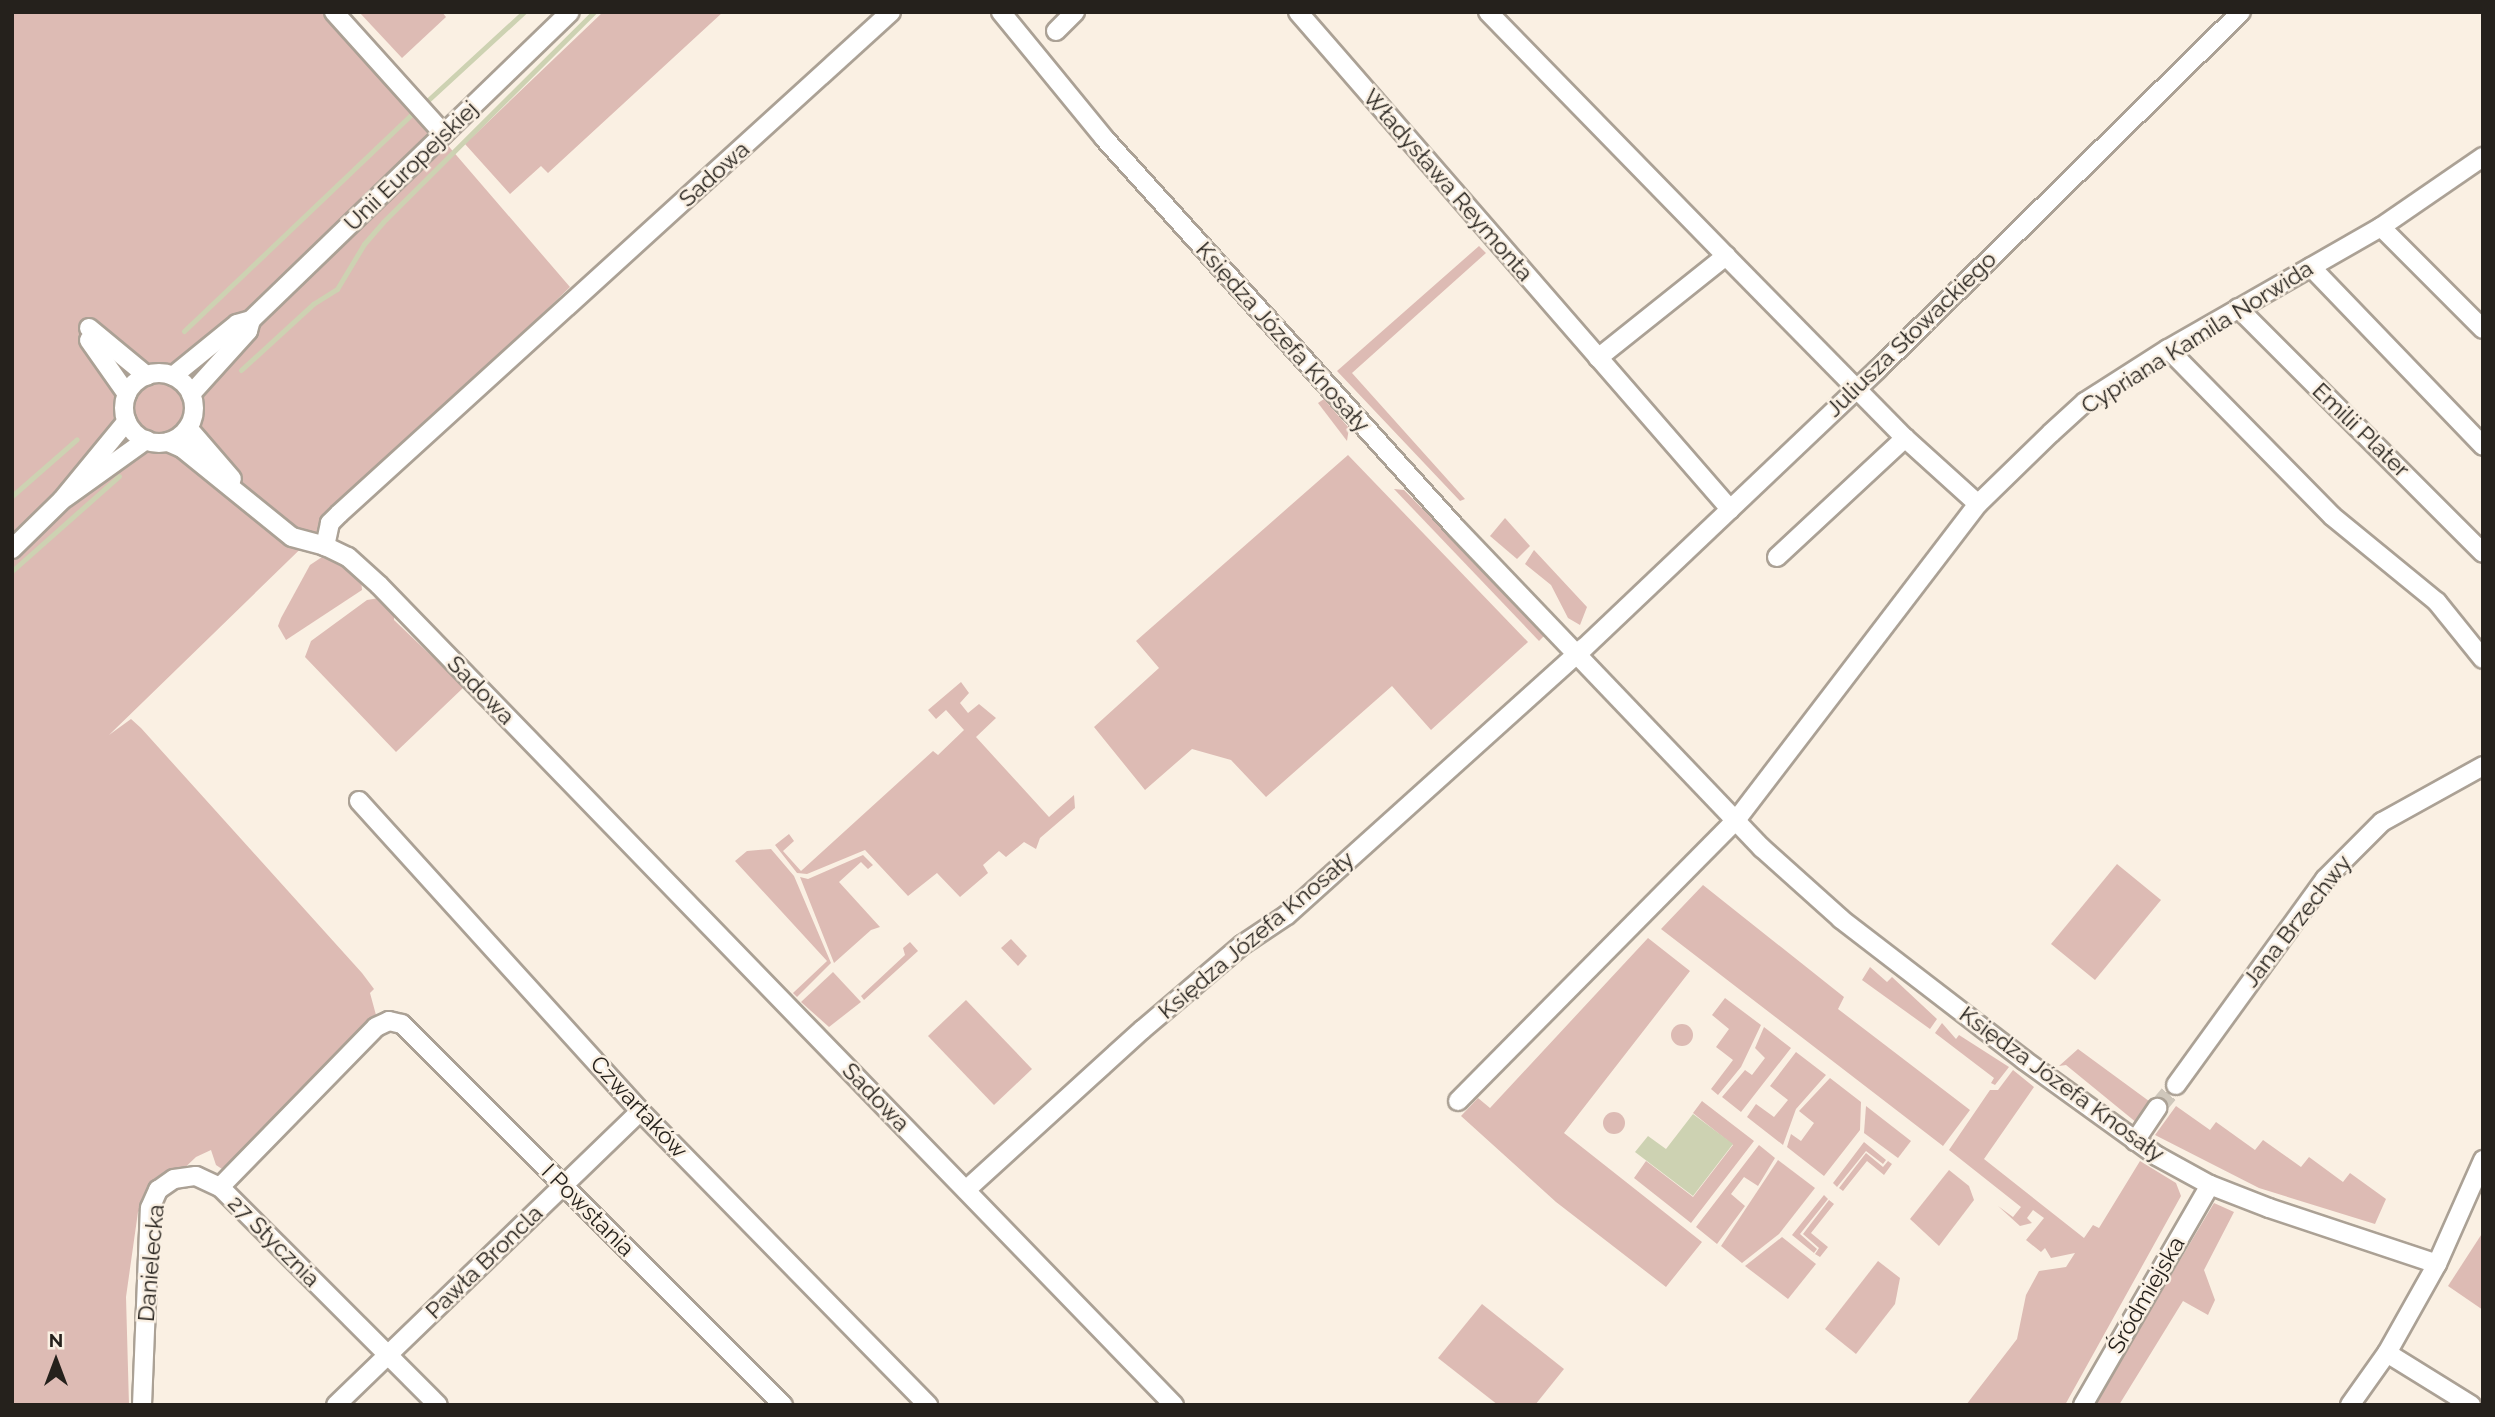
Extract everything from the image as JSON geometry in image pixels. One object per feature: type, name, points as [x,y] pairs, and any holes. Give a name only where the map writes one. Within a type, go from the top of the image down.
[{"type":"street","points":[[334,12],[444,134]]},
{"type":"street","name":"Unii Europejskiej","points":[[173,376],[237,324],[251,320],[570,12]]},
{"type":"street","name":"Sadowa","points":[[891,12],[339,513],[330,523],[326,546],[348,557],[379,585],[1174,1405]]},
{"type":"street","name":"Księdza Józefa Knosały","points":[[1001,12],[1104,138],[1313,373],[1737,820],[1841,919],[2135,1141],[2210,1185],[2437,1264]]},
{"type":"street","points":[[1056,31],[1075,12]]},
{"type":"street","name":"Władysława Reymonta","points":[[1298,12],[1730,509]]},
{"type":"street","points":[[1488,12],[1905,438],[1978,504]]},
{"type":"street","name":"Juliusza Słowackiego","points":[[1577,652],[1857,388],[2241,12]]},
{"type":"street","name":"Cypriana Kamila Norwida","points":[[1737,820],[1978,504],[2085,402],[2168,349],[2381,226],[2483,157]]},
{"type":"street","points":[[2381,226],[2483,329]]},
{"type":"street","points":[[1598,358],[1726,256]]},
{"type":"street","points":[[2311,267],[2483,446]]},
{"type":"street","name":"Emilii Plater","points":[[2238,308],[2483,552]]},
{"type":"street","name":"Unii Europejskiej","points":[[191,394],[248,331],[251,320]]},
{"type":"street","points":[[12,549],[62,500],[127,421],[127,394],[86,330],[147,376],[173,376],[191,394],[194,411],[188,428],[169,442]]},
{"type":"street","points":[[2168,349],[2332,516],[2437,601],[2483,659]]},
{"type":"street","points":[[127,394],[147,376]]},
{"type":"street","points":[[127,421],[146,440],[169,442],[182,448],[292,537],[326,546]]},
{"type":"street","points":[[188,428],[249,501]]},
{"type":"street","points":[[1777,557],[1905,438]]},
{"type":"street","points":[[62,500],[146,440]]},
{"type":"street","name":"Księdza Józefa Knosały","points":[[965,1190],[1162,1013],[1242,946],[1287,915],[1577,652]]},
{"type":"street","name":"Jana Brzechwy","points":[[2176,1085],[2325,879],[2382,822],[2483,766]]},
{"type":"street","name":"Czwartaków","points":[[359,801],[640,1111],[928,1405]]},
{"type":"street","points":[[1458,1101],[1737,820]]},
{"type":"street","name":"I Powstania","points":[[389,1021],[402,1024],[783,1405]]},
{"type":"street","name":"27 Stycznia","points":[[389,1021],[376,1027],[220,1187],[438,1405]]},
{"type":"street","points":[[2135,1141],[2157,1108]]},
{"type":"street","name":"Pawła Broncla","points":[[336,1405],[640,1111]]},
{"type":"street","points":[[2350,1405],[2386,1353],[2437,1264],[2483,1160]]},
{"type":"street","name":"Danielecka","points":[[142,1405],[150,1208],[158,1190],[174,1179],[196,1176],[220,1187]]},
{"type":"street","name":"Śródmiejska","points":[[2083,1405],[2210,1185]]},
{"type":"street","points":[[2386,1353],[2471,1405]]},
{"type":"shaded area","points":[[12,12],[333,12],[570,287],[109,735],[131,719],[141,728],[362,973],[374,989],[370,993],[376,1015],[225,1171],[216,1165],[211,1150],[196,1157],[138,1212],[126,1297],[129,1405],[12,1405]]},
{"type":"shaded area","points":[[359,12],[442,12],[446,17],[402,58]]},
{"type":"shaded area","points":[[603,12],[723,12],[548,173],[541,166],[510,194],[465,144]]},
{"type":"shaded area","points":[[1479,246],[1486,253],[1352,373],[1465,499],[1460,501],[1337,371]]},
{"type":"shaded area","points":[[1324,399],[1349,428],[1347,441],[1318,403]]},
{"type":"shaded area","points":[[1348,455],[1528,642],[1431,730],[1392,686],[1266,797],[1231,760],[1192,749],[1145,790],[1094,727],[1159,668],[1136,641]]},
{"type":"shaded area","points":[[1394,489],[1404,490],[1546,634],[1539,641]]},
{"type":"shaded area","points":[[1505,518],[1530,546],[1517,559],[1490,536]]},
{"type":"shaded area","points":[[1534,550],[1587,607],[1580,625],[1568,618],[1551,585],[1525,564]]},
{"type":"shaded area","points":[[325,555],[361,578],[362,590],[286,640],[278,626],[281,618],[310,565]]},
{"type":"shaded area","points":[[379,598],[394,612],[394,620],[464,687],[396,752],[305,657],[311,641],[367,600]]},
{"type":"shaded area","points":[[961,682],[969,693],[960,703],[968,713],[979,704],[996,718],[976,737],[1049,817],[1074,795],[1075,808],[1040,838],[1036,849],[1024,842],[1006,857],[999,851],[983,865],[988,873],[960,897],[937,873],[908,896],[865,850],[807,874],[797,873],[775,845],[789,834],[794,841],[783,851],[801,871],[933,751],[938,755],[964,730],[946,710],[936,719],[928,710]]},
{"type":"shaded area","points":[[771,849],[794,876],[831,963],[797,997],[793,993],[827,961],[735,861],[747,851]]},
{"type":"shaded area","points":[[863,855],[873,865],[868,869],[861,862],[839,882],[880,927],[871,930],[834,963],[800,877],[808,879]]},
{"type":"shaded area","points":[[2117,864],[2161,900],[2095,980],[2051,944]]},
{"type":"shaded area","points":[[1703,885],[1844,997],[1838,1009],[1970,1110],[1943,1146],[1661,929]]},
{"type":"shaded area","points":[[1648,938],[1690,971],[1564,1133],[1702,1242],[1666,1287],[1556,1202],[1461,1116],[1478,1098],[1490,1108]]},
{"type":"shaded area","points":[[1011,939],[1027,956],[1018,966],[1001,948]]},
{"type":"shaded area","points":[[910,942],[918,951],[864,1000],[861,996],[905,955],[903,948]]},
{"type":"shaded area","points":[[1870,967],[1887,982],[1892,977],[1937,1019],[1930,1029],[1862,980]]},
{"type":"shaded area","points":[[833,972],[861,1002],[829,1027],[801,1002]]},
{"type":"shaded area","points":[[1725,998],[1761,1025],[1741,1067],[1718,1095],[1711,1089],[1733,1060],[1716,1047],[1729,1029],[1712,1015]]},
{"type":"shaded area","points":[[966,1000],[1032,1069],[994,1105],[928,1036]]},
{"type":"shaded area","points":[[1942,1023],[1956,1039],[1959,1035],[2009,1067],[1995,1085],[1991,1083],[1994,1078],[1935,1033]]},
{"type":"shaded area","points":[[1682,1024],[1690,1027],[1693,1035],[1690,1043],[1682,1046],[1674,1043],[1671,1035],[1674,1027]]},
{"type":"shaded area","points":[[1764,1027],[1791,1048],[1741,1112],[1722,1097],[1745,1070],[1752,1075],[1765,1058],[1755,1048]]},
{"type":"shaded area","points":[[2078,1049],[2153,1104],[2137,1123],[2066,1065],[2059,1066]]},
{"type":"shaded area","points":[[1796,1052],[1826,1075],[1796,1109],[1783,1145],[1747,1117],[1756,1104],[1774,1117],[1788,1100],[1770,1086]]},
{"type":"shaded area","points":[[2013,1070],[2034,1087],[1984,1159],[2084,1238],[2093,1225],[2099,1228],[2140,1161],[2176,1183],[2181,1196],[2065,1405],[1966,1405],[2017,1339],[2026,1295],[2039,1271],[2066,1267],[2075,1253],[2051,1258],[2045,1248],[2041,1252],[2026,1240],[2044,1218],[2033,1210],[2027,1218],[2032,1223],[2020,1226],[1998,1206],[2013,1217],[2021,1207],[1949,1150],[1990,1090],[1998,1090]]},
{"type":"shaded area","points":[[1830,1078],[1861,1102],[1860,1130],[1824,1176],[1787,1147],[1791,1134],[1801,1141],[1814,1123],[1799,1111]]},
{"type":"shaded area","points":[[1702,1101],[1754,1141],[1691,1223],[1634,1178],[1646,1161],[1693,1197],[1733,1145],[1693,1113]]},
{"type":"shaded area","points":[[1866,1106],[1911,1141],[1898,1158],[1864,1133]]},
{"type":"shaded area","points":[[2176,1106],[2210,1130],[2216,1122],[2255,1150],[2263,1140],[2301,1167],[2309,1157],[2343,1182],[2350,1173],[2386,1199],[2375,1224],[2259,1188],[2155,1135]]},
{"type":"shaded area","points":[[1614,1112],[1622,1115],[1625,1123],[1622,1131],[1614,1134],[1606,1131],[1603,1123],[1606,1115]]},
{"type":"shaded area","points":[[1693,1114],[1733,1144],[1693,1196],[1635,1152],[1648,1136],[1666,1149]]},
{"type":"shaded area","points":[[1864,1142],[1886,1160],[1883,1164],[1866,1151],[1837,1187],[1833,1183]]},
{"type":"shaded area","points":[[1759,1145],[1775,1158],[1758,1186],[1744,1177],[1731,1194],[1745,1206],[1717,1244],[1696,1227]]},
{"type":"shaded area","points":[[1866,1153],[1883,1167],[1888,1161],[1892,1164],[1884,1175],[1867,1161],[1843,1191],[1839,1188]]},
{"type":"shaded area","points":[[1778,1160],[1815,1188],[1779,1234],[1742,1263],[1721,1246]]},
{"type":"shaded area","points":[[1949,1170],[1969,1186],[1974,1200],[1939,1246],[1910,1219]]},
{"type":"shaded area","points":[[1824,1195],[1828,1199],[1800,1234],[1817,1249],[1814,1253],[1792,1235]]},
{"type":"shaded area","points":[[1829,1200],[1834,1204],[1811,1233],[1828,1247],[1820,1257],[1815,1254],[1819,1248],[1803,1234]]},
{"type":"shaded area","points":[[2214,1203],[2234,1212],[2204,1270],[2215,1300],[2208,1315],[2183,1301],[2119,1405],[2094,1405]]},
{"type":"shaded area","points":[[2483,1232],[2483,1310],[2448,1286]]},
{"type":"shaded area","points":[[1782,1237],[1816,1264],[1788,1299],[1745,1266]]},
{"type":"shaded area","points":[[1878,1261],[1900,1278],[1895,1304],[1856,1354],[1825,1329]]},
{"type":"shaded area","points":[[1482,1304],[1564,1369],[1535,1405],[1498,1405],[1438,1358]]},
{"type":"waterway","points":[[426,102],[524,12]]},
{"type":"waterway","points":[[241,370],[313,304],[337,289],[364,244],[383,222],[594,12]]},
{"type":"waterway","points":[[184,331],[412,114]]},
{"type":"waterway","points":[[12,496],[77,439]]},
{"type":"waterway","points":[[12,571],[119,476]]},
{"type":"tunnel","points":[[2157,1108],[2176,1085]]}]
